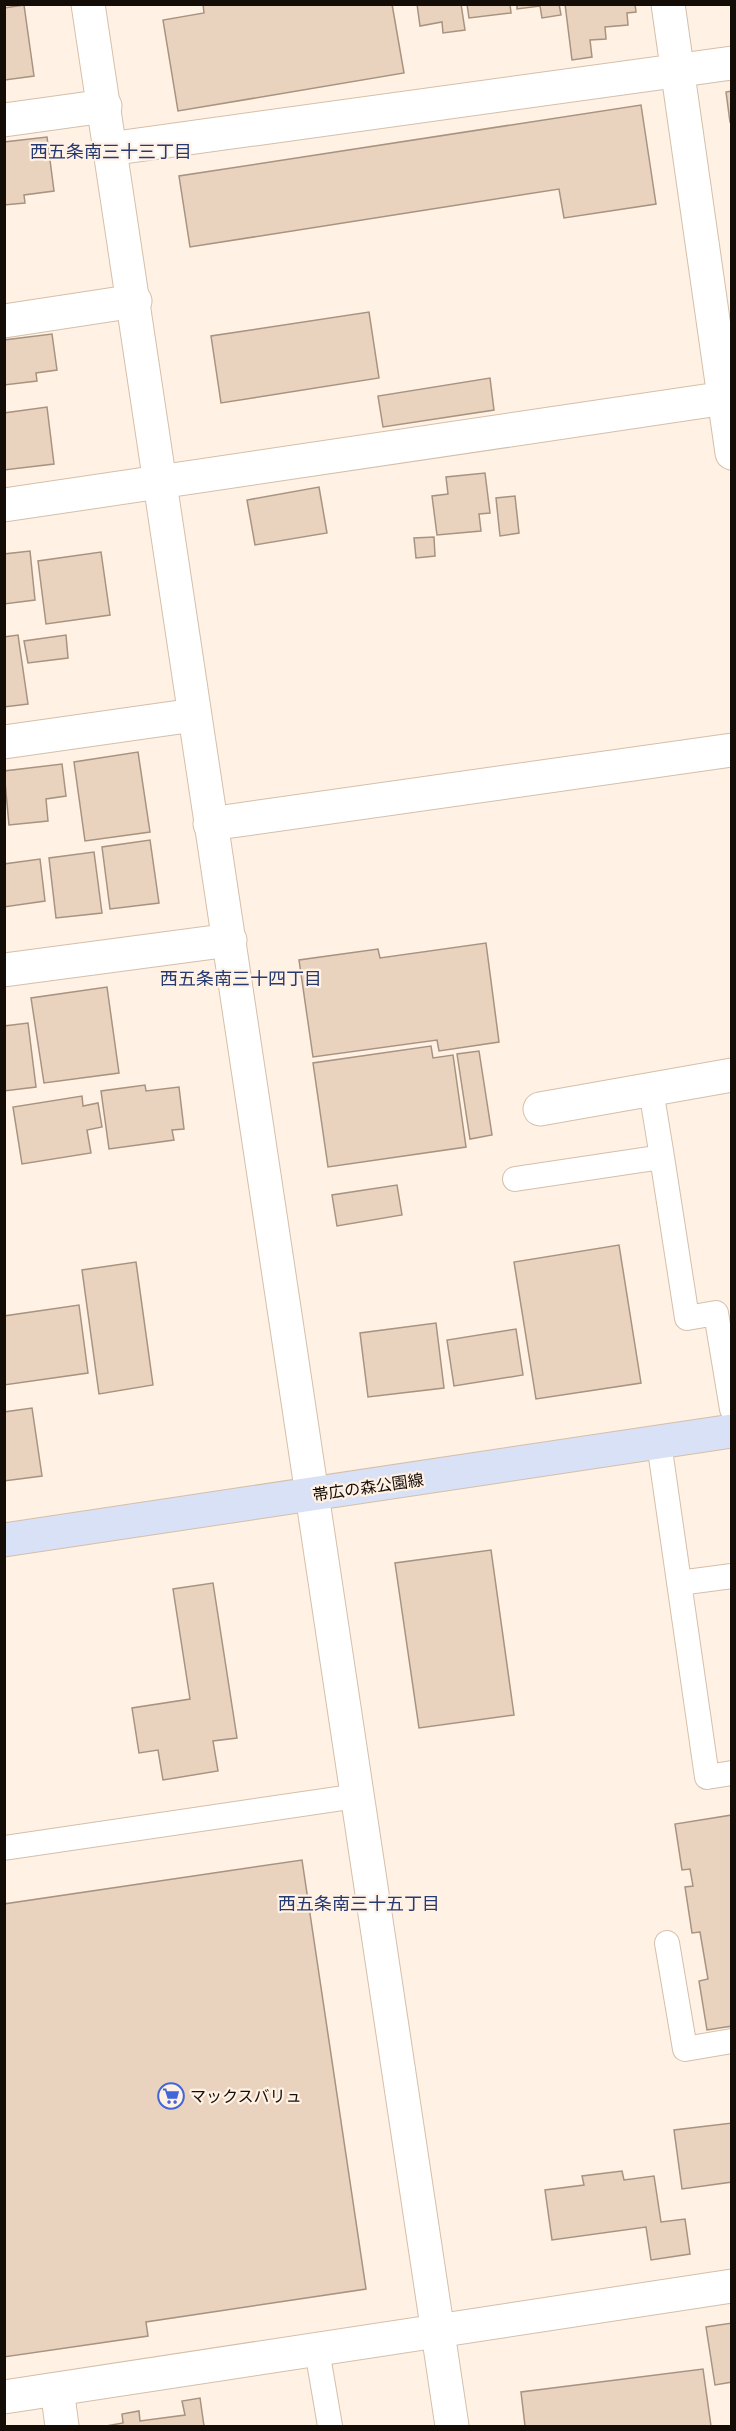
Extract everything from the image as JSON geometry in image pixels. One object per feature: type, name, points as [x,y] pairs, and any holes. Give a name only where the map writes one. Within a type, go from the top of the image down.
[{"type":"main road","name":"帯広の森公園線","points":[[4,1540],[732,1431]]},
{"type":"street","points":[[88,4],[105,106],[109,149],[135,301],[159,482],[210,824],[230,940],[311,1495],[452,2427]]},
{"type":"street","points":[[668,4],[727,398],[732,453]]},
{"type":"street","points":[[109,149],[732,63]]},
{"type":"street","points":[[4,120],[105,106]]},
{"type":"street","points":[[4,321],[135,301]]},
{"type":"street","points":[[4,505],[727,398]]},
{"type":"street","points":[[4,742],[194,715]]},
{"type":"street","points":[[210,824],[732,750]]},
{"type":"street","points":[[4,970],[230,940]]},
{"type":"street","points":[[540,1108],[732,1076]]},
{"type":"street","points":[[4,2397],[732,2286]]},
{"type":"street","points":[[57,2389],[62,2427]]},
{"type":"lane","points":[[651,1090],[687,1318],[716,1313],[732,1409]]},
{"type":"lane","points":[[515,1179],[662,1156]]},
{"type":"lane","points":[[658,1443],[707,1777],[732,1773]]},
{"type":"lane","points":[[679,1583],[732,1576]]},
{"type":"lane","points":[[4,1848],[357,1796]]},
{"type":"lane","points":[[667,1943],[685,2049],[732,2041]]},
{"type":"lane","points":[[317,2350],[330,2427]]},
{"type":"building","points":[[203,4],[392,4],[404,73],[178,111],[163,20],[204,13]]},
{"type":"building","points":[[417,4],[461,4],[465,30],[443,33],[442,22],[420,26]]},
{"type":"building","points":[[467,4],[510,4],[511,13],[469,18]]},
{"type":"building","points":[[517,4],[559,4],[561,15],[542,18],[540,6],[517,9]]},
{"type":"building","points":[[565,4],[635,4],[636,12],[627,13],[628,25],[605,27],[606,39],[590,40],[592,57],[572,60]]},
{"type":"building","points":[[24,5],[34,76],[5,80],[4,8]]},
{"type":"building","points":[[732,91],[732,122],[730,122],[726,92]]},
{"type":"building","points":[[641,105],[656,204],[564,218],[559,189],[190,247],[179,176]]},
{"type":"building","points":[[47,137],[54,191],[24,195],[25,203],[4,205],[4,142]]},
{"type":"building","points":[[369,312],[379,378],[221,403],[211,336]]},
{"type":"building","points":[[52,334],[57,370],[36,373],[37,381],[4,385],[4,340]]},
{"type":"building","points":[[490,378],[494,410],[383,427],[378,396]]},
{"type":"building","points":[[47,407],[54,464],[4,470],[4,413]]},
{"type":"building","points":[[485,473],[490,513],[479,514],[481,531],[437,535],[432,496],[448,494],[446,477]]},
{"type":"building","points":[[319,487],[327,533],[255,545],[247,500]]},
{"type":"building","points":[[515,496],[519,533],[500,536],[496,498]]},
{"type":"building","points":[[434,537],[435,556],[416,558],[414,538]]},
{"type":"building","points":[[30,551],[35,600],[4,604],[4,554]]},
{"type":"building","points":[[101,552],[110,615],[46,624],[38,561]]},
{"type":"building","points":[[18,635],[28,704],[4,707],[4,637]]},
{"type":"building","points":[[66,635],[68,658],[28,663],[24,641]]},
{"type":"building","points":[[138,752],[150,832],[85,841],[74,762]]},
{"type":"building","points":[[62,764],[66,796],[46,799],[48,821],[9,825],[4,771]]},
{"type":"building","points":[[150,840],[159,903],[110,909],[102,847]]},
{"type":"building","points":[[94,852],[102,913],[56,918],[49,858]]},
{"type":"building","points":[[40,859],[45,901],[4,907],[4,864]]},
{"type":"building","points":[[486,943],[499,1042],[439,1051],[437,1040],[313,1057],[299,960],[378,949],[380,958]]},
{"type":"building","points":[[107,987],[119,1073],[44,1083],[31,998]]},
{"type":"building","points":[[28,1023],[36,1087],[4,1091],[4,1026]]},
{"type":"building","points":[[431,1046],[433,1058],[453,1055],[466,1147],[328,1167],[313,1063]]},
{"type":"building","points":[[479,1051],[492,1135],[470,1139],[457,1054]]},
{"type":"building","points":[[145,1085],[146,1091],[179,1087],[184,1129],[172,1130],[174,1140],[109,1149],[101,1091]]},
{"type":"building","points":[[82,1096],[83,1106],[98,1103],[102,1127],[87,1130],[91,1153],[22,1164],[13,1107]]},
{"type":"building","points":[[397,1185],[402,1215],[337,1226],[332,1195]]},
{"type":"building","points":[[619,1245],[641,1383],[536,1399],[514,1262]]},
{"type":"building","points":[[136,1262],[153,1385],[99,1394],[82,1270]]},
{"type":"building","points":[[79,1305],[88,1373],[4,1385],[4,1316]]},
{"type":"building","points":[[436,1323],[444,1388],[368,1397],[360,1333]]},
{"type":"building","points":[[516,1329],[523,1375],[454,1386],[447,1340]]},
{"type":"building","points":[[32,1408],[42,1476],[4,1481],[4,1412]]},
{"type":"building","points":[[491,1550],[514,1715],[419,1728],[395,1563]]},
{"type":"building","points":[[213,1583],[237,1738],[213,1741],[218,1771],[163,1780],[158,1750],[139,1753],[132,1708],[190,1699],[173,1589]]},
{"type":"building","points":[[732,1815],[732,2026],[707,2030],[699,1981],[708,1979],[700,1932],[692,1933],[685,1887],[693,1886],[690,1869],[682,1870],[675,1824]]},
{"type":"building","name":"マックスバリュ","points":[[302,1860],[366,2289],[146,2322],[148,2336],[4,2357],[4,1904]]},
{"type":"building","points":[[732,2123],[732,2182],[682,2189],[674,2130]]},
{"type":"building","points":[[622,2171],[624,2180],[654,2176],[661,2222],[685,2219],[690,2254],[651,2260],[646,2227],[552,2240],[545,2190],[584,2185],[582,2176]]},
{"type":"building","points":[[732,2323],[732,2382],[715,2385],[706,2327]]},
{"type":"building","points":[[703,2369],[711,2426],[525,2426],[521,2392]]},
{"type":"building","points":[[200,2398],[204,2426],[106,2426],[123,2423],[122,2414],[139,2411],[140,2421],[185,2415],[182,2401]]},
{"type":"place","name":"マックスバリュ","points":[[171,2096]]},
{"type":"district","name":"西五条南三十三丁目","points":[[111,152]]},
{"type":"district","name":"西五条南三十四丁目","points":[[241,979]]},
{"type":"district","name":"西五条南三十五丁目","points":[[359,1904]]}]
